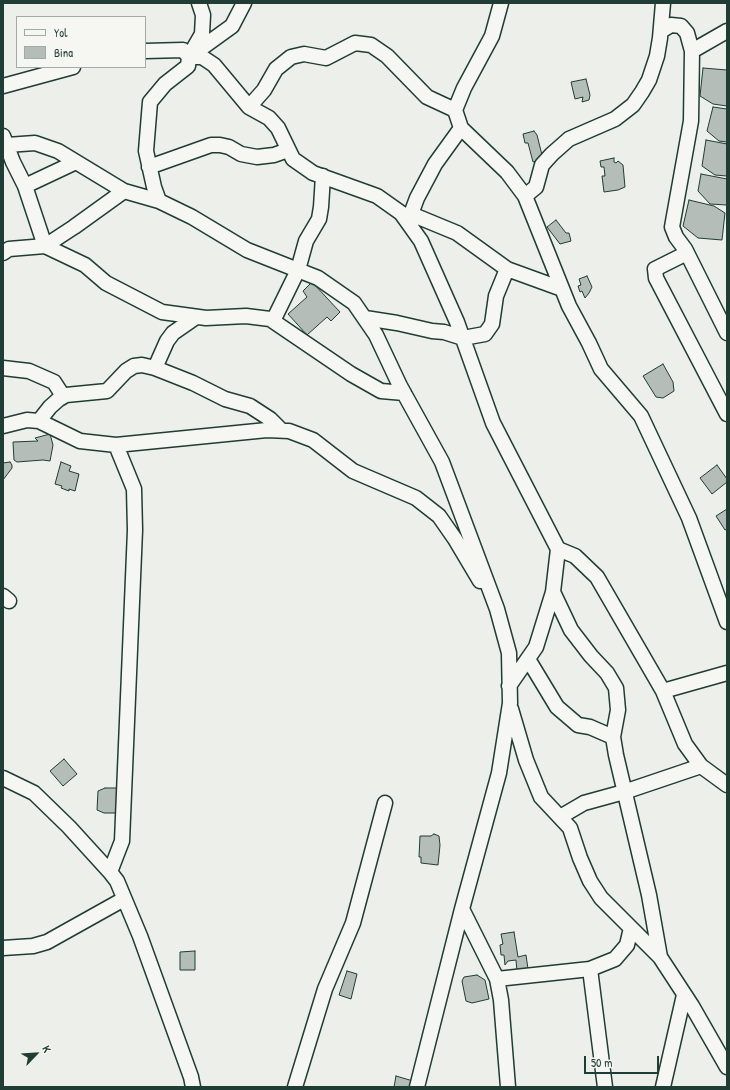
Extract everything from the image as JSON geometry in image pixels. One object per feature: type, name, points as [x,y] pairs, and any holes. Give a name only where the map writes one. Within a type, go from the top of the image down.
[{"type":"street","points":[[159,201],[154,187],[146,151],[150,102],[165,84],[188,66],[189,57],[202,34],[203,14],[199,3]]},
{"type":"street","points":[[189,57],[232,26],[244,3]]},
{"type":"street","points":[[501,3],[492,36],[464,88],[455,110],[461,128],[507,172],[526,196],[569,306],[589,343],[600,369],[641,416],[689,518],[727,622]]},
{"type":"street","points":[[526,196],[536,187],[542,166],[552,154],[570,139],[615,118],[633,105],[649,80],[657,56],[663,3]]},
{"type":"street","points":[[661,31],[671,25],[681,26],[687,32],[692,51],[691,121],[672,226],[676,237],[687,253],[727,333]]},
{"type":"street","points":[[692,51],[727,31]]},
{"type":"street","points":[[249,107],[264,90],[276,69],[292,57],[304,54],[326,58],[355,43],[371,45],[387,56],[427,97],[455,110]]},
{"type":"street","points":[[146,51],[183,50],[189,57],[202,57],[214,65],[249,107],[269,118],[278,128],[293,159],[314,173],[377,196],[409,218],[457,233],[507,269],[562,289]]},
{"type":"street","points":[[3,86],[69,68]]},
{"type":"street","points":[[461,128],[435,164],[417,198],[409,218],[421,241],[457,322],[493,423],[558,549],[553,592],[536,647],[510,686]]},
{"type":"street","points":[[404,394],[381,391],[351,374],[270,319],[246,316],[206,318],[162,312],[106,283],[85,266],[45,246],[25,186],[13,162],[5,140],[35,143],[58,151],[124,191],[159,201],[192,217],[247,250],[318,278],[354,303],[376,335],[404,394],[442,462],[497,609],[509,653],[510,703],[499,773],[462,909],[417,1087]]},
{"type":"street","points":[[149,167],[211,145],[229,147],[241,154],[257,157],[274,155],[288,150]]},
{"type":"street","points":[[25,186],[76,162]]},
{"type":"street","points":[[273,321],[298,270],[306,241],[319,219],[323,176]]},
{"type":"street","points":[[3,253],[9,249],[45,246],[124,191]]},
{"type":"street","points":[[687,253],[655,269],[656,278],[727,414]]},
{"type":"street","points":[[365,318],[444,332],[463,338],[485,334],[492,324],[496,296],[507,269]]},
{"type":"street","points":[[155,368],[167,341],[173,333],[196,317]]},
{"type":"street","points":[[39,421],[50,407],[63,396],[107,391],[126,371],[134,366],[142,366],[155,368],[193,383],[224,399],[250,406],[270,419],[280,430]]},
{"type":"street","points":[[3,368],[29,371],[54,382],[63,396]]},
{"type":"street","points":[[3,426],[27,420],[39,421],[80,441],[116,445],[267,430],[289,431],[314,440],[353,471],[416,498],[439,516],[455,539],[497,609]]},
{"type":"street","points":[[110,872],[122,841],[135,530],[134,489],[116,445]]},
{"type":"street","points":[[558,549],[575,556],[597,577],[663,691],[685,744],[701,766],[727,785]]},
{"type":"street","points":[[553,592],[571,630],[590,656],[607,673],[616,688],[618,710],[612,737],[649,895],[660,957]]},
{"type":"street","points":[[528,659],[556,708],[578,726],[590,727],[612,737]]},
{"type":"street","points":[[663,691],[727,673]]},
{"type":"street","points":[[510,703],[526,760],[541,797],[570,828],[580,858],[590,881],[601,898],[660,957],[727,1067]]},
{"type":"street","points":[[560,817],[584,803],[624,792],[701,766]]},
{"type":"street","points":[[3,778],[34,793],[69,827],[117,881],[140,936],[193,1087]]},
{"type":"street","points":[[295,1087],[325,989],[353,923],[385,803]]},
{"type":"street","points":[[3,948],[33,946],[47,942],[124,899]]},
{"type":"street","points":[[462,909],[496,979],[501,1000],[508,1087]]},
{"type":"street","points":[[496,979],[590,969],[615,959],[626,945],[631,928]]},
{"type":"street","points":[[590,969],[606,1087]]},
{"type":"street","points":[[663,1087],[684,995]]},
{"type":"building","points":[[703,68],[727,70],[727,106],[713,104],[700,96]]},
{"type":"building","points":[[586,79],[590,95],[589,100],[582,102],[583,97],[575,99],[571,82]]},
{"type":"building","points":[[713,107],[727,109],[727,142],[719,141],[707,131]]},
{"type":"building","points":[[534,131],[537,135],[543,159],[533,162],[528,143],[525,143],[523,134]]},
{"type":"building","points":[[706,140],[727,144],[727,176],[715,175],[702,166]]},
{"type":"building","points":[[614,158],[614,162],[616,163],[618,161],[623,165],[625,187],[618,190],[604,192],[602,176],[605,176],[604,167],[601,167],[600,161]]},
{"type":"building","points":[[701,174],[727,179],[727,205],[710,204],[698,191]]},
{"type":"building","points":[[689,200],[714,206],[725,213],[722,240],[698,238],[683,226]]},
{"type":"building","points":[[556,220],[566,233],[569,233],[571,241],[560,244],[547,227]]},
{"type":"building","points":[[587,276],[592,287],[585,298],[582,291],[580,292],[578,286],[581,285],[579,279]]},
{"type":"building","points":[[312,282],[340,312],[331,321],[327,317],[307,335],[288,314],[307,297],[303,291]]},
{"type":"building","points":[[663,364],[673,382],[674,391],[663,398],[656,397],[643,376]]},
{"type":"building","points":[[50,434],[53,445],[50,461],[43,460],[17,462],[14,460],[13,442],[38,441],[35,438]]},
{"type":"building","points":[[10,462],[12,468],[3,480],[3,463]]},
{"type":"building","points":[[61,462],[71,466],[69,471],[79,474],[75,491],[69,489],[69,491],[61,488],[62,486],[55,484]]},
{"type":"building","points":[[717,465],[727,479],[727,482],[712,494],[700,478]]},
{"type":"building","points":[[727,509],[727,529],[725,530],[716,516]]},
{"type":"building","points":[[64,759],[77,774],[63,786],[50,771]]},
{"type":"building","points":[[105,788],[117,788],[122,799],[117,813],[104,813],[97,810],[98,791]]},
{"type":"building","points":[[434,834],[439,836],[440,845],[438,865],[421,863],[421,857],[419,857],[420,836],[431,836]]},
{"type":"building","points":[[514,932],[518,957],[526,955],[528,969],[517,971],[516,960],[508,961],[505,965],[504,955],[501,955],[500,945],[503,944],[501,934]]},
{"type":"building","points":[[195,951],[195,970],[180,970],[180,952]]},
{"type":"building","points":[[347,971],[357,974],[351,999],[339,995]]},
{"type":"building","points":[[477,975],[485,980],[489,999],[472,1003],[466,1001],[462,981],[464,977]]},
{"type":"building","points":[[396,1076],[413,1081],[412,1087],[394,1087]]}]
